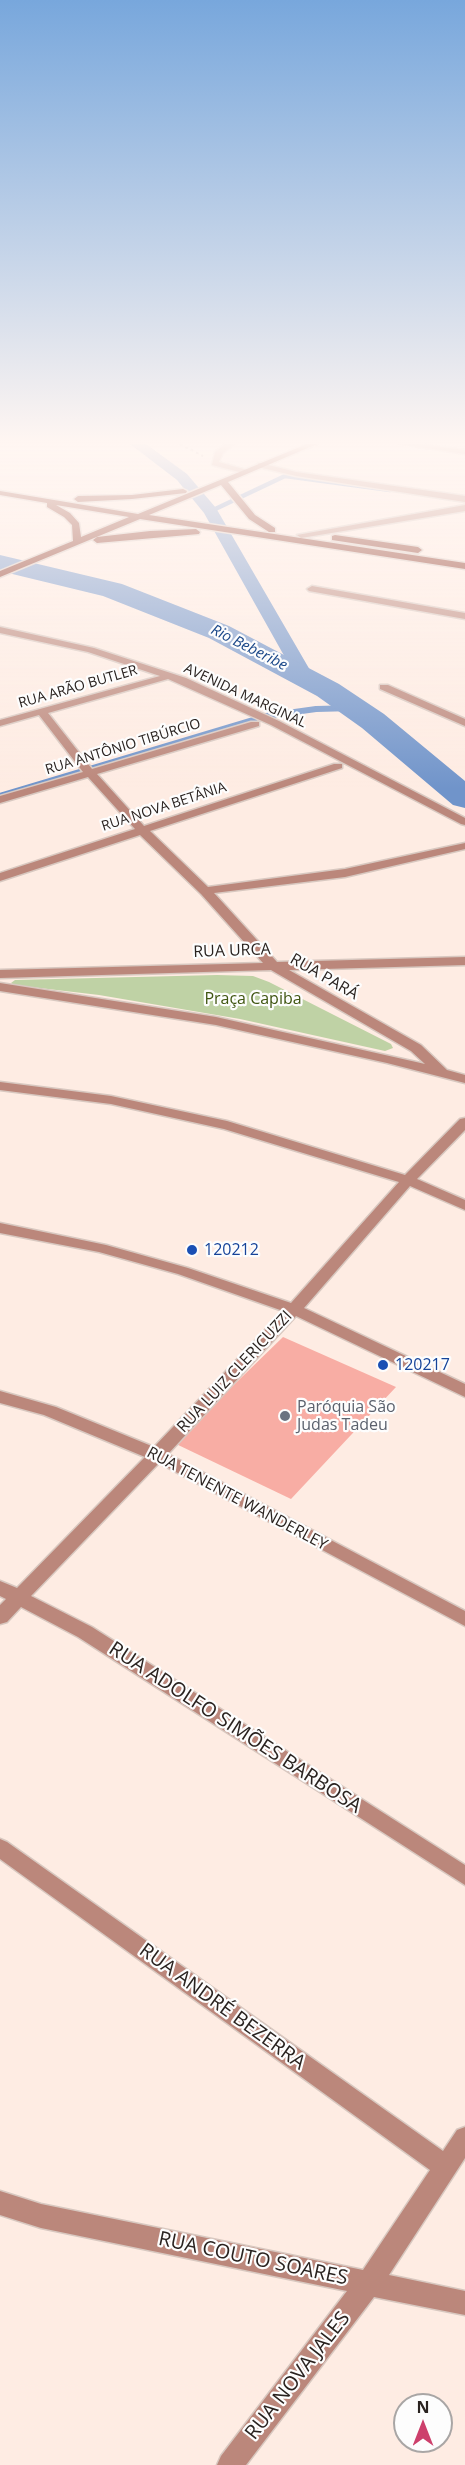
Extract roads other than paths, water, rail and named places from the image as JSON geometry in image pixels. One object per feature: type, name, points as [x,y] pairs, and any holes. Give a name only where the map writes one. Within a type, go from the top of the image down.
[{"type":"main road","points":[[0,574],[37,559]]},
{"type":"main road","points":[[440,559],[465,566]]},
{"type":"street","points":[[312,589],[465,616]]},
{"type":"street","name":"AVENIDA MARGINAL","points":[[0,630],[91,650],[182,680],[276,723],[465,822]]},
{"type":"street","name":"RUA ARÃO BUTLER","points":[[0,723],[164,678]]},
{"type":"street","points":[[384,687],[465,723]]},
{"type":"street","name":"RUA PARÁ","points":[[41,711],[88,770],[142,830],[206,891],[273,966],[416,1048],[442,1073]]},
{"type":"street","name":"RUA ANTÔNIO TIBÚRCIO","points":[[0,800],[88,770],[255,724]]},
{"type":"street","name":"RUA NOVA BETÂNIA","points":[[0,877],[338,766]]},
{"type":"street","points":[[206,891],[345,873],[465,846]]},
{"type":"street","name":"RUA URCA","points":[[0,974],[465,961]]},
{"type":"street","points":[[0,987],[216,1021],[465,1079]]},
{"type":"street","points":[[0,1086],[111,1100],[227,1125],[408,1180],[465,1206]]},
{"type":"street","name":"RUA LUIZ CLERICUZZI","points":[[0,1617],[157,1455],[294,1309],[408,1180],[465,1122]]},
{"type":"street","points":[[0,1228],[101,1248],[183,1271],[294,1309],[465,1390]]},
{"type":"street","name":"RUA TENENTE WANDERLEY","points":[[0,1397],[50,1411],[157,1455],[465,1619]]},
{"type":"street","name":"RUA ADOLFO SIMÕES BARBOSA","points":[[0,1588],[19,1596],[94,1638],[465,1876]]},
{"type":"street","name":"RUA ANDRÉ BEZERRA","points":[[0,1848],[444,2166]]},
{"type":"street","name":"RUA NOVA JALES","points":[[230,2465],[369,2283],[444,2166],[465,2138]]},
{"type":"street","name":"RUA COUTO SOARES","points":[[0,2203],[41,2216],[465,2303]]},
{"type":"waterway","points":[[238,559],[305,677]]},
{"type":"waterway","name":"Rio Beberibe","points":[[0,563],[112,590],[219,632],[328,690],[373,721],[465,798]]},
{"type":"waterway","points":[[0,796],[266,716],[316,709],[354,708]]},
{"type":"place","name":"120212","points":[[192,1250]]},
{"type":"place","name":"120217","points":[[383,1365]]},
{"type":"place","name":"Paróquia São Judas Tadeu","points":[[285,1416]]},
{"type":"park label","name":"Praça Capiba","points":[[253,999]]}]
